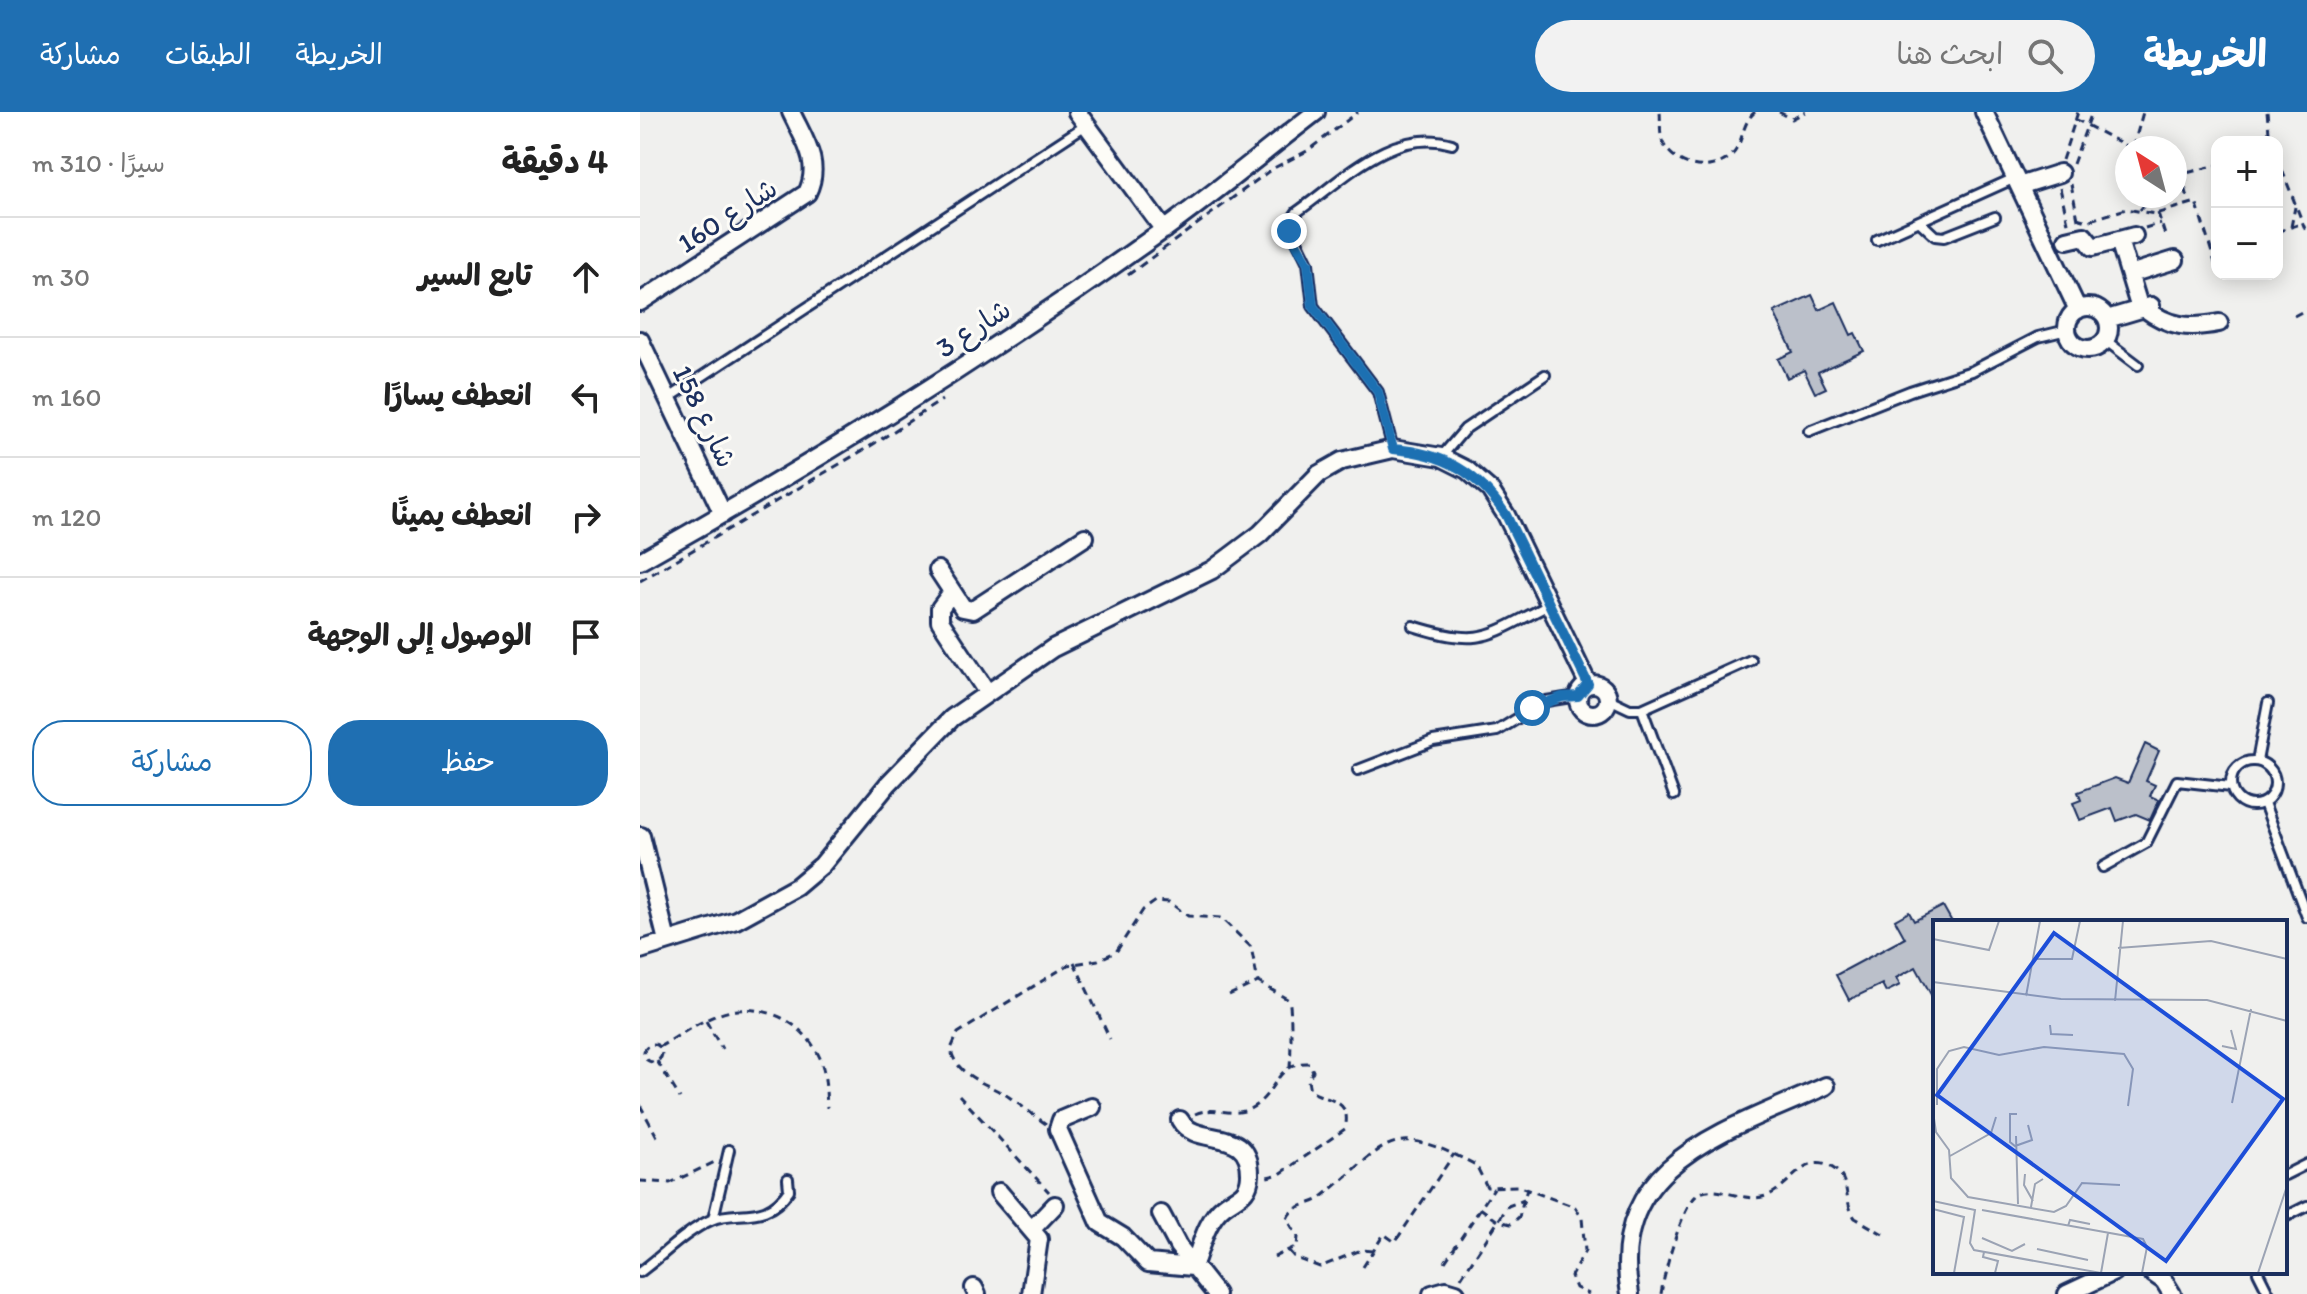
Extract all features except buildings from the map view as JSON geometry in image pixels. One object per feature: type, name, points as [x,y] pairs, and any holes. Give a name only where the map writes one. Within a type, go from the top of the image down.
[{"type":"street","name":"شارع 160","points":[[640,302],[807,193],[814,179],[815,163],[791,112]]},
{"type":"street","name":"شارع 3","points":[[640,561],[723,514],[991,348],[1164,230],[1316,112]]},
{"type":"street","points":[[1984,112],[2078,310]]},
{"type":"street","points":[[1081,118],[1164,230]]},
{"type":"street","points":[[2017,182],[2060,173]]},
{"type":"street","points":[[2075,238],[2093,247],[2127,238],[2130,274],[2147,307],[2156,317],[2184,327],[2219,323]]},
{"type":"street","points":[[2130,274],[2175,260]]},
{"type":"street","points":[[2107,319],[2147,307]]},
{"type":"street","points":[[2094,308],[2107,319],[2105,340],[2097,348],[2079,348],[2070,341],[2067,330],[2069,318],[2078,310],[2094,308]]},
{"type":"street","name":"شارع 158","points":[[640,340],[723,514]]},
{"type":"street","points":[[640,950],[736,920],[796,887],[822,865],[918,749],[987,692],[1053,648],[1212,570],[1260,534],[1319,474],[1342,461],[1393,449],[1441,457],[1467,470],[1490,490],[1506,515],[1549,605],[1583,690],[1583,710],[1592,714],[1605,708],[1609,699],[1602,686],[1583,690]]},
{"type":"street","points":[[938,570],[963,608],[973,610],[1085,537]]},
{"type":"street","points":[[952,592],[940,608],[940,621],[987,692]]},
{"type":"street","points":[[641,836],[667,941]]},
{"type":"street","points":[[1630,1294],[1627,1241],[1637,1208],[1655,1179],[1680,1155],[1826,1086]]},
{"type":"street","points":[[1092,1107],[1061,1120],[1060,1133],[1100,1223],[1123,1237],[1148,1263],[1193,1267]]},
{"type":"street","points":[[1180,1120],[1192,1132],[1227,1138],[1237,1145],[1245,1154],[1250,1178],[1242,1196],[1224,1206],[1210,1224],[1193,1267]]},
{"type":"street","points":[[999,1192],[1032,1229],[1040,1243],[1031,1294]]},
{"type":"street","points":[[1032,1229],[1055,1205]]},
{"type":"street","points":[[1161,1214],[1193,1267],[1216,1294]]},
{"type":"street","points":[[2067,1294],[2110,1274]]},
{"type":"street","points":[[2155,1274],[2164,1281],[2172,1294]]},
{"type":"street","points":[[1432,1294],[1456,1292]]},
{"type":"lane","points":[[668,399],[1081,118]]},
{"type":"lane","points":[[1393,449],[1378,392],[1313,306],[1308,263],[1289,231],[1289,224],[1297,212],[1390,146],[1421,138],[1452,144]]},
{"type":"lane","points":[[1877,240],[2017,182]]},
{"type":"lane","points":[[1919,221],[1935,236],[1944,237],[1995,217]]},
{"type":"lane","points":[[1809,431],[1910,391],[1972,371],[2032,340],[2067,330]]},
{"type":"lane","points":[[2105,340],[2138,365]]},
{"type":"lane","points":[[1441,457],[1465,429],[1545,375]]},
{"type":"lane","points":[[1413,626],[1459,639],[1473,639],[1486,636],[1549,605]]},
{"type":"lane","points":[[1609,699],[1630,709],[1642,709],[1751,660]]},
{"type":"lane","points":[[1358,770],[1433,741],[1497,731],[1546,701],[1583,690]]},
{"type":"lane","points":[[2257,761],[2268,703]]},
{"type":"lane","points":[[1642,709],[1674,795]]},
{"type":"lane","points":[[2257,761],[2268,767],[2274,777],[2272,794],[2264,803],[2246,804],[2236,798],[2231,787],[2232,775],[2240,765],[2257,761]]},
{"type":"lane","points":[[2103,867],[2146,843],[2177,781],[2231,787]]},
{"type":"lane","points":[[2264,803],[2307,917]]},
{"type":"lane","points":[[713,1219],[729,1153]]},
{"type":"lane","points":[[2287,1174],[2307,1164]]},
{"type":"lane","points":[[640,1272],[713,1219],[741,1217],[766,1210],[786,1194],[788,1179]]},
{"type":"lane","points":[[2287,1216],[2307,1206]]},
{"type":"lane","points":[[2259,1274],[2269,1294]]},
{"type":"path","points":[[1660,112],[1661,137],[1668,151],[1682,162],[1699,167],[1717,164],[1732,155],[1748,118],[1755,112]]},
{"type":"path","points":[[1779,112],[1792,119],[1805,112]]},
{"type":"path","points":[[2075,238],[2077,218],[2071,177],[2085,125],[2092,112]]},
{"type":"path","points":[[2136,136],[2143,112]]},
{"type":"path","points":[[2267,112],[2269,136]]},
{"type":"path","points":[[2075,119],[2115,140]]},
{"type":"path","points":[[2187,174],[2211,167]]},
{"type":"path","points":[[2284,173],[2307,234]]},
{"type":"path","points":[[2187,193],[2190,204]]},
{"type":"path","points":[[2077,218],[2087,221],[2120,211],[2158,213],[2196,202],[2211,244]]},
{"type":"path","points":[[2291,227],[2296,204]]},
{"type":"path","points":[[2158,213],[2165,235]]},
{"type":"path","points":[[2283,230],[2303,223]]},
{"type":"path","points":[[2294,316],[2307,309]]},
{"type":"path","points":[[1060,1133],[1007,1095],[980,1084],[952,1056],[951,1049],[966,1025],[1074,962],[1098,960],[1116,952],[1143,910],[1163,900],[1188,916],[1221,918],[1251,947],[1258,982],[1289,1000],[1290,1067]]},
{"type":"path","points":[[1074,962],[1110,1039]]},
{"type":"path","points":[[1229,995],[1258,982]]},
{"type":"path","points":[[640,1058],[648,1047],[659,1047],[706,1021],[740,1009],[760,1010],[797,1027],[821,1060],[827,1108]]},
{"type":"path","points":[[706,1021],[722,1049]]},
{"type":"path","points":[[645,1055],[651,1062],[657,1061],[662,1056],[659,1047]]},
{"type":"path","points":[[657,1061],[680,1098]]},
{"type":"path","points":[[1180,1120],[1203,1110],[1232,1115],[1253,1108],[1274,1080],[1290,1067],[1304,1062],[1312,1066],[1307,1086],[1310,1091],[1336,1099],[1344,1107],[1348,1118],[1345,1129],[1280,1174],[1250,1178]]},
{"type":"path","points":[[959,1095],[1046,1189],[1055,1205]]},
{"type":"path","points":[[640,1105],[660,1142]]},
{"type":"path","points":[[1274,1257],[1297,1246],[1298,1240],[1288,1223],[1290,1212],[1319,1199],[1382,1145],[1423,1140],[1476,1165],[1485,1185],[1494,1188],[1511,1185],[1570,1203],[1579,1212],[1584,1255],[1571,1276],[1576,1288],[1589,1294]]},
{"type":"path","points":[[640,1181],[670,1183],[729,1153]]},
{"type":"path","points":[[1363,1267],[1384,1234],[1395,1242],[1454,1154]]},
{"type":"path","points":[[1661,1294],[1688,1205],[1701,1192],[1718,1190],[1741,1199],[1757,1198],[1779,1190],[1807,1165],[1820,1163],[1838,1171],[1845,1180],[1855,1218],[1883,1234]]},
{"type":"path","points":[[1445,1262],[1494,1188]]},
{"type":"path","points":[[1480,1208],[1506,1224],[1516,1221],[1527,1189]]},
{"type":"path","points":[[1456,1292],[1512,1202],[1524,1200]]},
{"type":"path","points":[[1289,1251],[1295,1258],[1320,1267],[1361,1250],[1374,1251]]},
{"type":"route","points":[[1289,231],[1308,263],[1313,306],[1378,392],[1393,449],[1441,457],[1467,470],[1490,490],[1506,515],[1588,684],[1578,696],[1546,701],[1532,708]]}]
